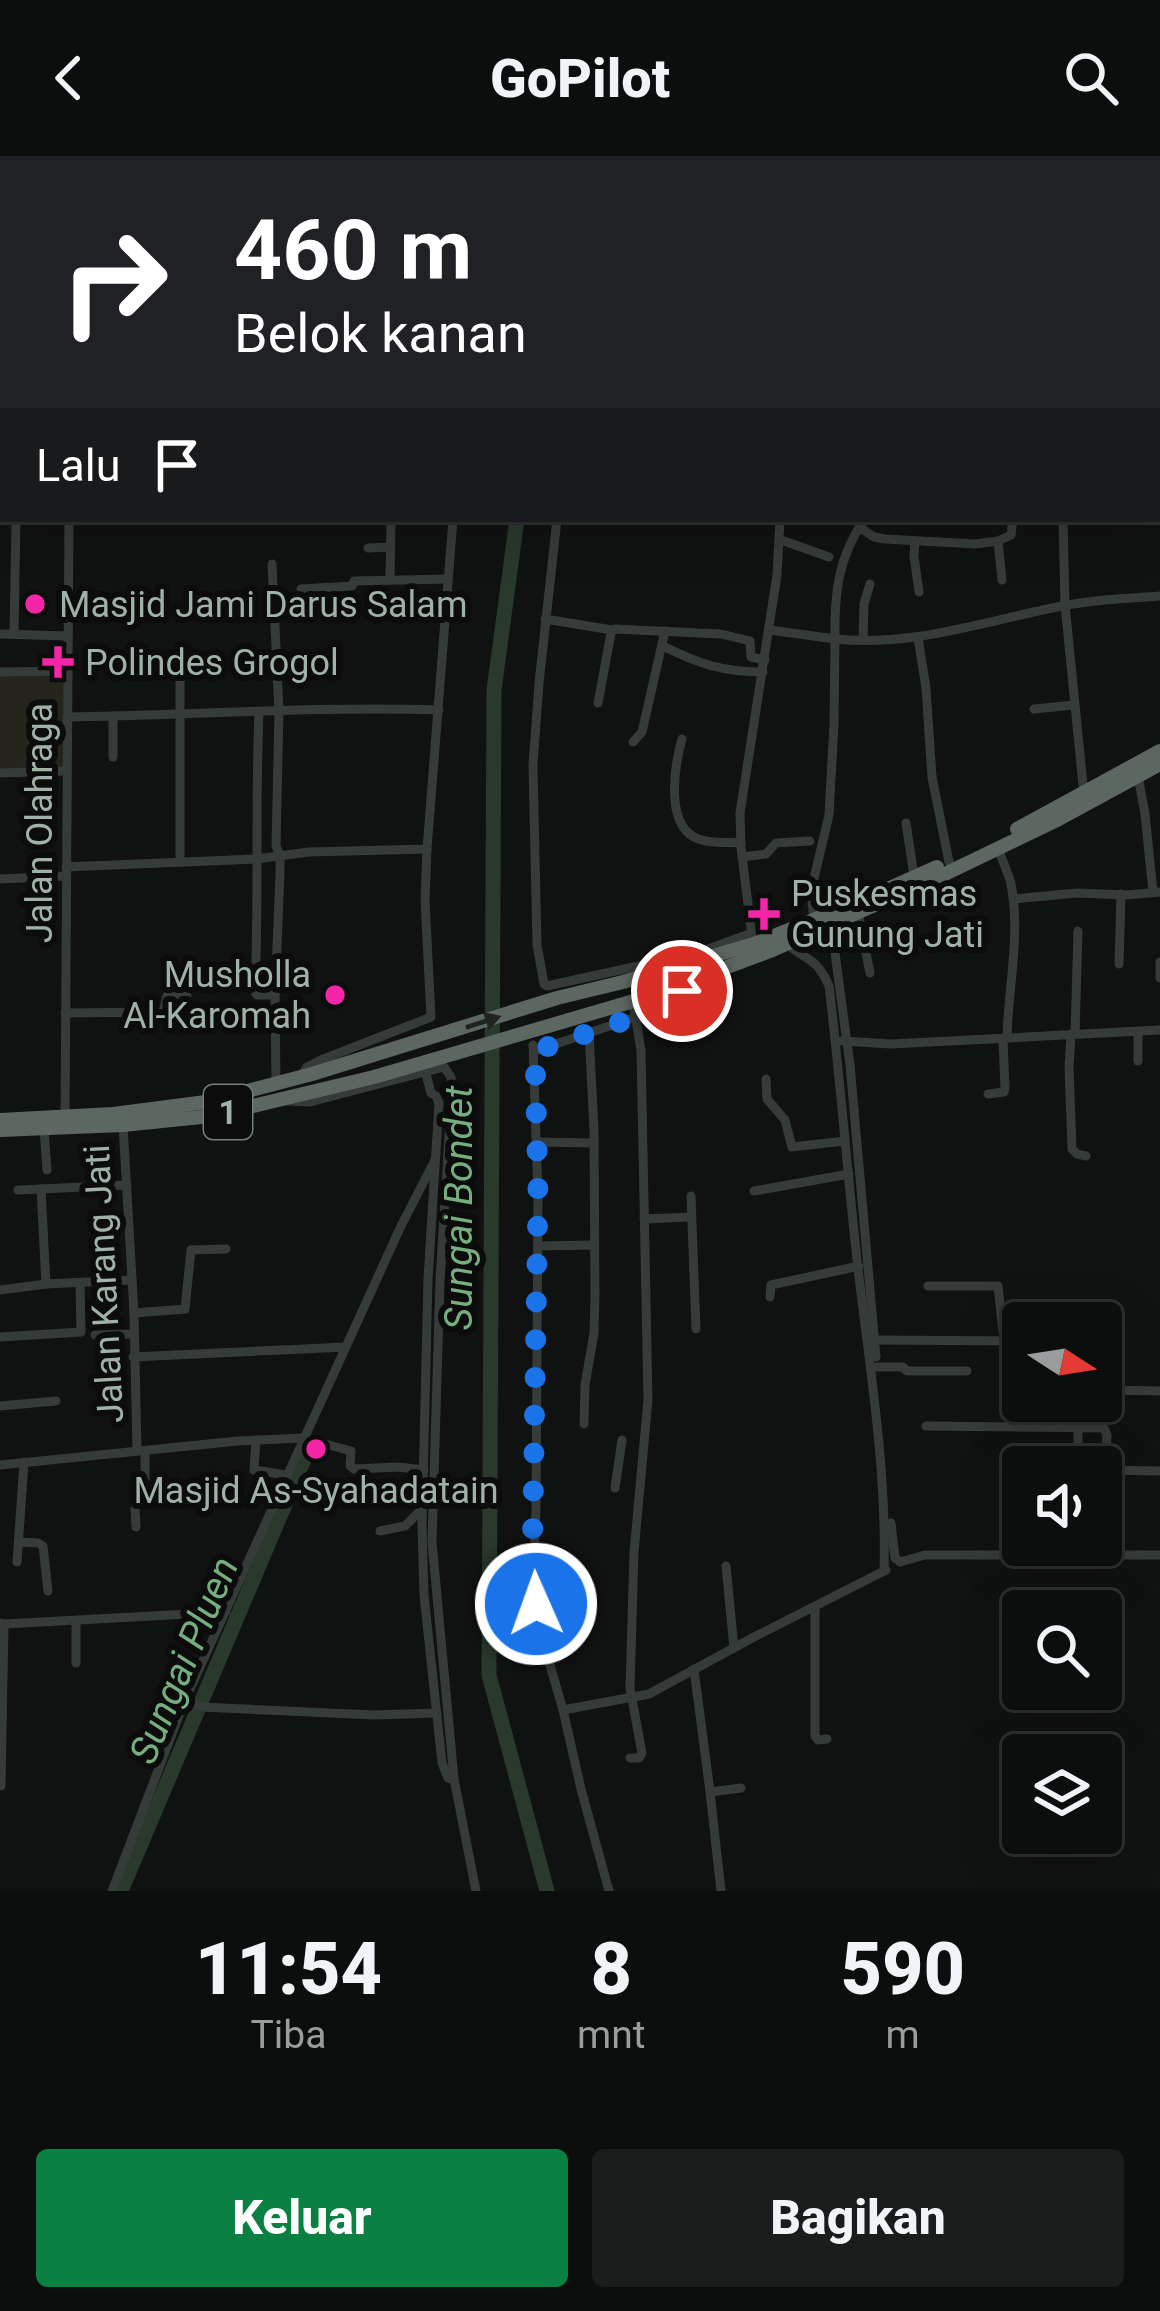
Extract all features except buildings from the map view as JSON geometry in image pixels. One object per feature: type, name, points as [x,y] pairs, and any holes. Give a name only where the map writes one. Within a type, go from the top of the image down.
[{"type":"highway","name":"1","points":[[0,1120],[211,1116],[450,1054],[532,1042],[635,1009],[988,850],[1160,752]]},
{"type":"highway","name":"1","points":[[1086,798],[1160,764]]},
{"type":"highway","name":"1","points":[[915,882],[949,862],[988,850]]},
{"type":"highway","name":"1","points":[[122,1119],[300,1078],[753,938],[784,939]]},
{"type":"highway","name":"1","points":[[0,1130],[44,1129],[66,1122]]},
{"type":"street","points":[[14,634],[16,522]]},
{"type":"street","name":"Jalan Olahraga","points":[[66,1122],[69,522]]},
{"type":"street","points":[[390,579],[391,522]]},
{"type":"street","points":[[300,1078],[312,1064],[431,1017],[427,849],[453,522]]},
{"type":"street","points":[[557,522],[533,765],[536,945],[544,984],[550,986],[753,938],[741,843],[742,787],[770,630],[780,522]]},
{"type":"street","points":[[892,1567],[841,1041],[811,891],[829,815],[835,724],[834,609],[839,570],[862,523],[874,537],[975,544],[1011,535],[1012,522]]},
{"type":"street","points":[[1063,522],[1065,605],[1086,798]]},
{"type":"street","points":[[781,540],[829,556]]},
{"type":"street","points":[[915,541],[919,592]]},
{"type":"street","points":[[998,541],[1001,580]]},
{"type":"street","points":[[368,548],[391,547]]},
{"type":"street","points":[[272,564],[278,711],[276,846],[280,855],[276,1084]]},
{"type":"street","points":[[301,589],[352,586],[354,581],[447,579]]},
{"type":"street","points":[[863,640],[870,584]]},
{"type":"street","points":[[770,630],[832,639],[918,638],[1065,605],[1160,596]]},
{"type":"street","points":[[545,619],[612,630],[721,634],[747,640],[752,644],[751,657],[765,659]]},
{"type":"street","points":[[598,703],[612,630]]},
{"type":"street","points":[[633,742],[642,732],[665,631]]},
{"type":"street","points":[[0,634],[67,636]]},
{"type":"street","points":[[918,638],[932,777],[949,862]]},
{"type":"street","points":[[663,646],[714,668],[763,672]]},
{"type":"street","points":[[180,654],[180,862]]},
{"type":"street","points":[[0,672],[67,671]]},
{"type":"street","points":[[1034,710],[1074,705]]},
{"type":"street","points":[[67,717],[357,707],[439,710]]},
{"type":"street","points":[[259,712],[255,992],[274,995]]},
{"type":"street","points":[[113,716],[113,757]]},
{"type":"street","points":[[682,739],[674,789],[683,827],[703,840],[741,843]]},
{"type":"street","points":[[0,773],[67,771]]},
{"type":"street","points":[[1013,899],[1077,892],[1157,892],[1138,776]]},
{"type":"street","points":[[906,823],[915,882]]},
{"type":"street","points":[[742,856],[766,854],[776,843],[810,841]]},
{"type":"street","points":[[0,880],[180,862],[427,849]]},
{"type":"street","points":[[988,850],[1010,879],[1013,899],[1005,1088],[988,1094]]},
{"type":"street","points":[[1119,964],[1121,894]]},
{"type":"street","points":[[857,907],[870,973]]},
{"type":"street","points":[[1078,932],[1069,1067],[1072,1149],[1086,1156]]},
{"type":"street","points":[[784,939],[822,970],[841,1041]]},
{"type":"street","points":[[1160,962],[1160,978]]},
{"type":"street","points":[[65,1013],[163,1012],[166,997],[187,996]]},
{"type":"street","points":[[609,1891],[538,1627],[532,1574],[538,1246],[532,1042],[589,1032],[635,1009],[641,1050],[648,1400],[632,1579],[631,1699],[642,1753],[630,1758]]},
{"type":"street","points":[[841,1041],[892,1044],[1160,1030]]},
{"type":"street","points":[[584,1424],[594,1370],[589,1032]]},
{"type":"street","points":[[1138,1032],[1138,1061]]},
{"type":"street","points":[[284,1100],[310,1102],[444,1067],[451,1077],[432,1541],[454,1780],[476,1891]]},
{"type":"street","points":[[426,1074],[431,1103],[437,1110],[428,1279],[424,1595],[444,1772],[454,1780]]},
{"type":"street","points":[[766,1079],[767,1099],[785,1120],[792,1148],[851,1145]]},
{"type":"street","name":"Jalan Karang Jati","points":[[122,1119],[141,1451]]},
{"type":"street","points":[[44,1129],[47,1170]]},
{"type":"street","points":[[537,1142],[594,1143]]},
{"type":"street","points":[[851,1145],[849,1174],[875,1340],[888,1532]]},
{"type":"street","points":[[112,1891],[286,1475],[435,1160]]},
{"type":"street","points":[[754,1191],[849,1174]]},
{"type":"street","points":[[18,1190],[127,1185]]},
{"type":"street","points":[[41,1189],[46,1284]]},
{"type":"street","points":[[691,1196],[696,1329]]},
{"type":"street","points":[[644,1219],[692,1216]]},
{"type":"street","points":[[538,1246],[595,1245]]},
{"type":"street","points":[[134,1312],[185,1309],[190,1250],[226,1249]]},
{"type":"street","points":[[770,1297],[771,1286],[862,1265]]},
{"type":"street","points":[[0,1290],[132,1280]]},
{"type":"street","points":[[0,1337],[81,1332],[80,1284]]},
{"type":"street","points":[[928,1286],[998,1286],[1002,1322]]},
{"type":"street","points":[[95,1335],[134,1334]]},
{"type":"street","points":[[875,1340],[1002,1340]]},
{"type":"street","points":[[133,1358],[346,1347]]},
{"type":"street","points":[[877,1367],[967,1371]]},
{"type":"street","points":[[1122,1390],[1160,1391]]},
{"type":"street","points":[[0,1406],[56,1401]]},
{"type":"street","points":[[1078,1422],[1078,1446]]},
{"type":"street","points":[[926,1426],[1107,1430],[1105,1446]]},
{"type":"street","points":[[306,1438],[351,1451],[354,1469],[424,1470]]},
{"type":"street","name":"Jalan Karang Jati","points":[[0,1465],[306,1438]]},
{"type":"street","points":[[256,1440],[254,1470],[286,1475]]},
{"type":"street","points":[[615,1488],[622,1440]]},
{"type":"street","points":[[136,1528],[136,1505],[146,1479],[141,1451]]},
{"type":"street","points":[[17,1562],[24,1462]]},
{"type":"street","points":[[618,1464],[642,1468]]},
{"type":"street","points":[[1122,1470],[1160,1471]]},
{"type":"street","points":[[380,1531],[405,1526],[422,1508]]},
{"type":"street","points":[[19,1542],[43,1546],[48,1591]]},
{"type":"street","points":[[563,1710],[649,1694],[892,1567],[925,1555],[1002,1552]]},
{"type":"street","points":[[1122,1553],[1160,1555]]},
{"type":"street","points":[[726,1566],[734,1648]]},
{"type":"street","points":[[815,1608],[815,1736],[827,1739]]},
{"type":"street","points":[[1,1786],[2,1624],[226,1612]]},
{"type":"street","points":[[76,1622],[76,1663]]},
{"type":"street","points":[[694,1669],[721,1891]]},
{"type":"street","points":[[190,1703],[437,1713]]},
{"type":"street","points":[[710,1792],[741,1788]]},
{"type":"shaded area","points":[[64,674],[65,769],[0,770],[0,675]]},
{"type":"waterway","name":"Sungai Bondet","points":[[517,522],[494,690],[489,1675],[547,1891]]},
{"type":"waterway","name":"Sungai Pluen","points":[[121,1891],[306,1455]]},
{"type":"place","name":"Masjid Jami Darus Salam","points":[[35,604]]},
{"type":"place","name":"Polindes Grogol","points":[[58,662]]},
{"type":"place","name":"Puskesmas Gunung Jati","points":[[764,914]]},
{"type":"place","name":"Musholla Al-Karomah","points":[[335,995]]},
{"type":"place","name":"Masjid As-Syahadatain","points":[[316,1449]]},
{"type":"route","points":[[536,1604],[532,1574],[538,1195],[535,1051],[668,1006],[682,991]]}]
